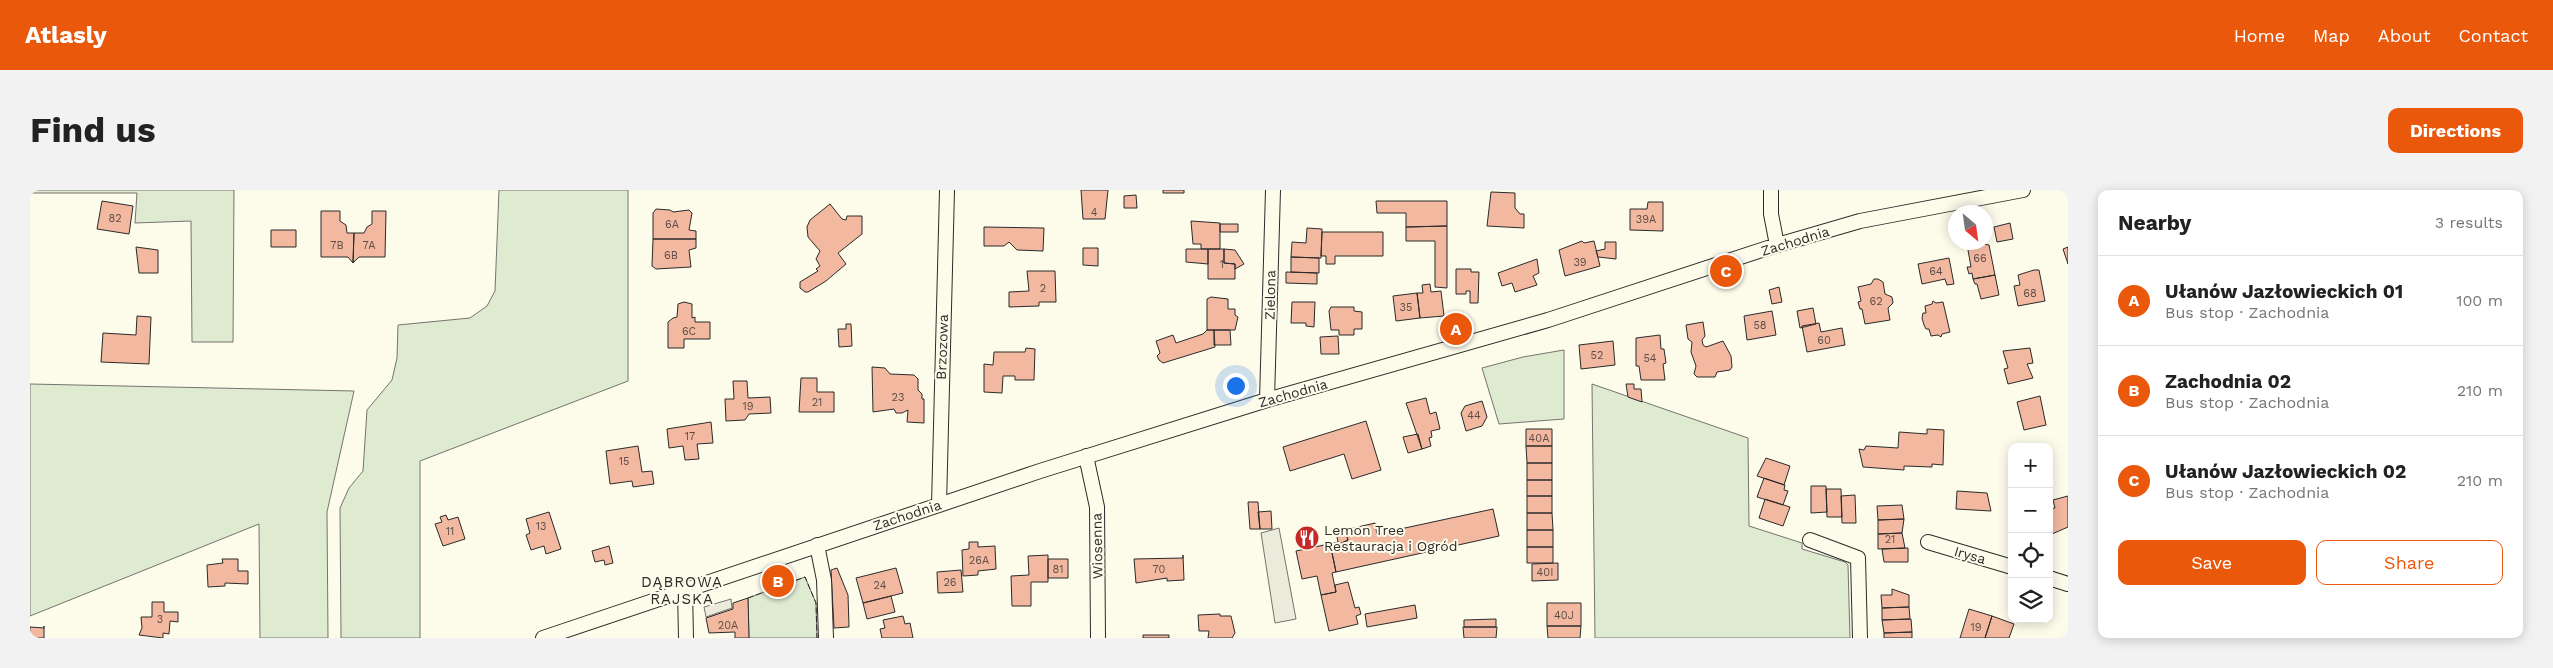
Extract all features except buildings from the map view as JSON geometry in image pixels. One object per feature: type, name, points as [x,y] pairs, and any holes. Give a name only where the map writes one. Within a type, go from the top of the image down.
[{"type":"street","name":"Brzozowa","points":[[938,505],[947,190]]},
{"type":"street","name":"Zielona","points":[[1267,400],[1273,190]]},
{"type":"street","points":[[1771,190],[1770,214],[1777,246]]},
{"type":"street","name":"Zachodnia","points":[[543,638],[1086,456],[1267,400],[1548,320],[1860,221],[2023,190]]},
{"type":"street","name":"Wiosenna","points":[[1086,456],[1097,507],[1098,638]]},
{"type":"street","points":[[1810,540],[1858,558],[1860,638]]},
{"type":"street","name":"Irysa","points":[[1928,542],[2008,566]]},
{"type":"street","points":[[817,545],[824,580],[826,638]]},
{"type":"street","points":[[2053,579],[2068,584]]},
{"type":"street","points":[[685,590],[686,638]]},
{"type":"green space","points":[[30,190],[234,190],[233,342],[192,342],[191,221],[135,223],[137,193],[30,193]]},
{"type":"green space","points":[[499,190],[628,190],[628,381],[420,461],[420,638],[341,638],[340,508],[349,488],[363,471],[367,410],[392,380],[397,358],[398,325],[470,318],[487,306],[495,291]]},
{"type":"green space","points":[[1564,350],[1564,419],[1499,424],[1482,368],[1523,357]]},
{"type":"green space","points":[[30,384],[354,391],[327,512],[328,638],[260,638],[259,524],[30,616]]},
{"type":"green space","points":[[1592,384],[1748,438],[1749,526],[1802,543],[1802,549],[1845,562],[1848,565],[1850,638],[1595,638]]},
{"type":"green space","points":[[805,577],[816,603],[817,638],[749,638],[748,598]]},
{"type":"shaded area","points":[[1279,528],[1296,619],[1275,623],[1261,533]]},
{"type":"shaded area","points":[[731,599],[732,608],[706,617],[704,607]]},
{"type":"fence","points":[[748,598],[805,577],[816,603],[817,638]]},
{"type":"place","name":"Ułanów Jazłowieckich 02","points":[[1726,271]]},
{"type":"place","name":"Ułanów Jazłowieckich 01","points":[[1456,329]]},
{"type":"place","name":"Lemon Tree Restauracja i Ogród","points":[[1307,538]]},
{"type":"place","name":"Zachodnia 02","points":[[778,581]]},
{"type":"district","name":"DĄBROWA RAJSKA","points":[[682,590]]}]
